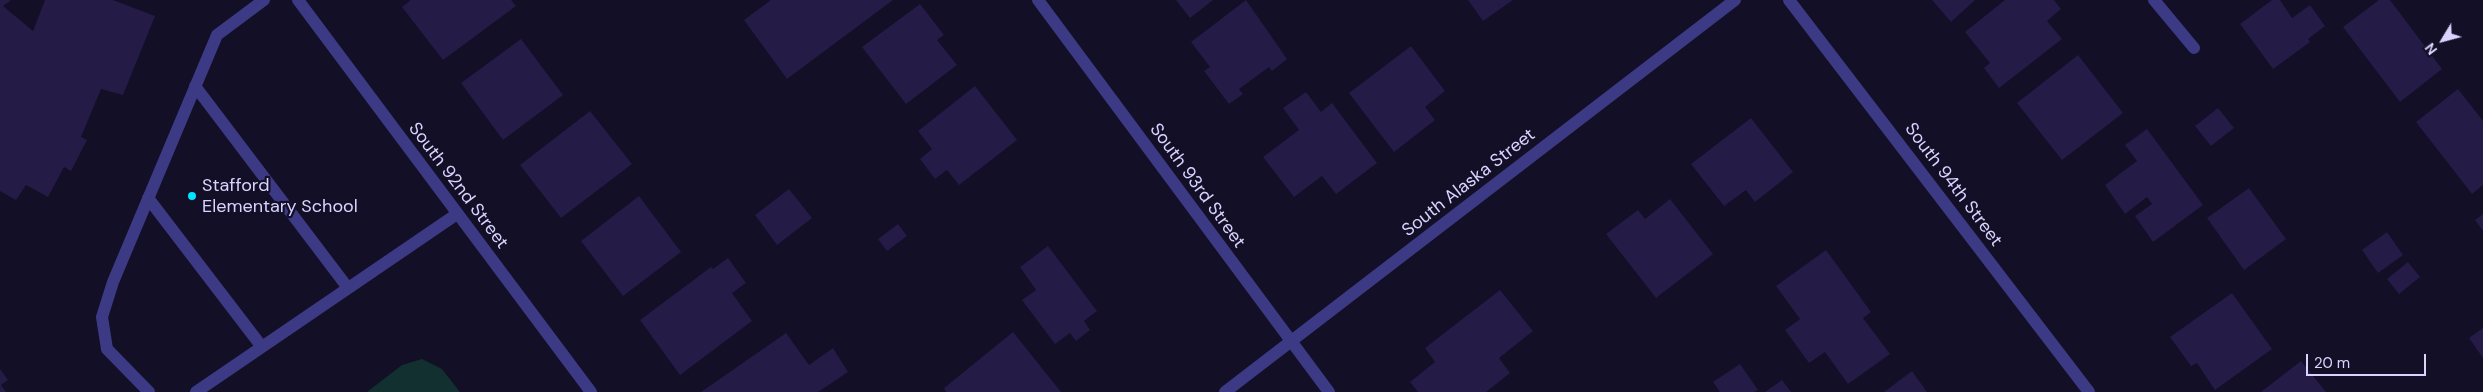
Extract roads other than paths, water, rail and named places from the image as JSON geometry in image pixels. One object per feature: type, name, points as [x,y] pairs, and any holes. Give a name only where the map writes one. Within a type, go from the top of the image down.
[{"type":"street","points":[[149,392],[107,349],[102,317],[113,282],[217,35],[264,0]]},
{"type":"street","name":"South 92nd Street","points":[[298,0],[591,392]]},
{"type":"street","name":"South 93rd Street","points":[[1038,0],[1329,392]]},
{"type":"street","name":"South Alaska Street","points":[[1225,392],[1735,0]]},
{"type":"street","name":"South 94th Street","points":[[1789,0],[2089,392]]},
{"type":"street","points":[[2154,0],[2194,48]]},
{"type":"street","points":[[195,86],[348,288]]},
{"type":"street","points":[[148,198],[262,347]]},
{"type":"street","points":[[196,392],[457,214]]},
{"type":"place","name":"Stafford Elementary School","points":[[192,196]]}]
